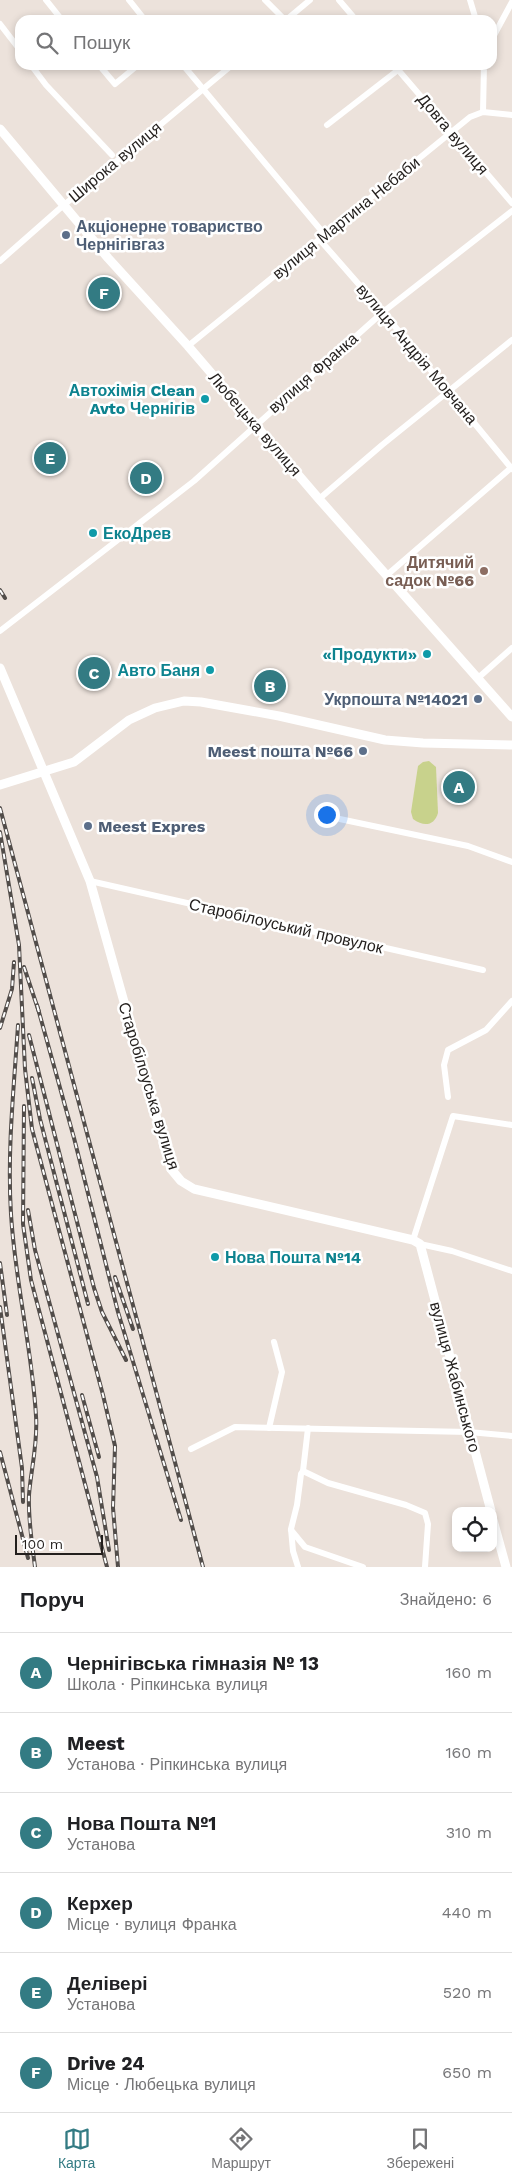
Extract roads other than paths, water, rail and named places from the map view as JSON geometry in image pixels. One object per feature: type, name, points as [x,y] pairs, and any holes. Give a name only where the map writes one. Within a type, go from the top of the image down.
[{"type":"main road","name":"Любецька вулиця","points":[[0,129],[63,206],[512,717]]},
{"type":"main road","name":"Старобілоуська вулиця","points":[[0,668],[90,881],[172,1169],[181,1181],[194,1189],[416,1242]]},
{"type":"main road","points":[[0,785],[74,762],[117,728],[142,714],[184,701],[201,702],[279,716],[385,740],[512,745]]},
{"type":"main road","name":"вулиця Жабинського","points":[[416,1242],[490,1507]]},
{"type":"main road","points":[[497,1534],[506,1567]]},
{"type":"street","points":[[46,0],[58,15]]},
{"type":"street","points":[[129,0],[141,15]]},
{"type":"street","points":[[265,0],[280,15]]},
{"type":"street","points":[[291,15],[310,0]]},
{"type":"street","points":[[339,0],[352,15]]},
{"type":"street","points":[[470,0],[474,15]]},
{"type":"street","points":[[497,30],[512,2]]},
{"type":"street","points":[[0,24],[15,44]]},
{"type":"street","points":[[35,70],[46,85],[112,155]]},
{"type":"street","points":[[103,70],[115,84],[132,70]]},
{"type":"street","name":"вулиця Андрія Мовчана","points":[[187,70],[447,391],[512,468]]},
{"type":"street","name":"Широка вулиця","points":[[0,261],[226,70]]},
{"type":"street","points":[[327,125],[393,70]]},
{"type":"street","name":"Довга вулиця","points":[[400,70],[512,203]]},
{"type":"street","points":[[484,70],[483,112],[512,115]]},
{"type":"street","name":"вулиця Мартина Небаби","points":[[188,346],[323,238],[452,131],[470,117],[483,112]]},
{"type":"street","name":"вулиця Франка","points":[[0,631],[194,481],[383,312],[512,211]]},
{"type":"street","points":[[320,499],[447,391],[512,340]]},
{"type":"street","points":[[387,575],[512,468]]},
{"type":"street","points":[[478,678],[512,648]]},
{"type":"street","points":[[335,818],[468,846],[512,862]]},
{"type":"street","name":"Старобілоуський провулок","points":[[90,881],[483,970]]},
{"type":"street","points":[[448,1097],[444,1065],[448,1050],[486,1030],[512,1001]]},
{"type":"street","points":[[416,1242],[453,1116],[512,1125]]},
{"type":"street","name":"Старобілоуська вулиця","points":[[416,1242],[452,1251],[512,1271]]},
{"type":"street","points":[[269,1428],[282,1372],[274,1342]]},
{"type":"street","points":[[191,1449],[235,1427],[469,1432],[512,1436]]},
{"type":"street","points":[[298,1567],[293,1551],[291,1529],[297,1505],[308,1428]]},
{"type":"street","points":[[302,1472],[328,1484],[406,1505],[425,1513],[428,1524],[425,1567]]},
{"type":"street","points":[[291,1529],[305,1547],[363,1567]]},
{"type":"railway","points":[[0,590],[5,598]]},
{"type":"railway","points":[[0,808],[203,1567]]},
{"type":"railway","points":[[0,832],[19,945],[25,1069],[32,1129],[115,1446],[113,1508],[118,1567]]},
{"type":"railway","points":[[0,1028],[12,989],[14,962]]},
{"type":"railway","points":[[24,967],[39,1012]]},
{"type":"railway","points":[[37,1005],[74,1138],[118,1312],[181,1520]]},
{"type":"railway","points":[[18,1025],[11,1119],[10,1190],[13,1239],[31,1365],[36,1416],[36,1436],[29,1495],[30,1531],[35,1567]]},
{"type":"railway","points":[[29,1035],[94,1288],[102,1312],[126,1360]]},
{"type":"railway","points":[[32,1078],[40,1119],[88,1304]]},
{"type":"railway","points":[[24,1106],[23,1224],[31,1280],[107,1567]]},
{"type":"railway","points":[[28,1210],[35,1250],[97,1477],[109,1550]]},
{"type":"railway","points":[[0,1263],[7,1315]]},
{"type":"railway","points":[[115,1277],[133,1329]]},
{"type":"railway","points":[[0,1307],[22,1468],[23,1502]]},
{"type":"railway","points":[[82,1395],[99,1457]]},
{"type":"railway","points":[[0,1452],[28,1558]]},
{"type":"place","name":"Акціонерне товариство Чернігівгаз","points":[[66,235]]},
{"type":"place","name":"Drive 24","points":[[104,293]]},
{"type":"place","name":"Автохімія Clean Avto Чернігів","points":[[205,399]]},
{"type":"place","name":"Делівері","points":[[50,458]]},
{"type":"place","name":"Керхер","points":[[146,478]]},
{"type":"place","name":"ЕкоДрев","points":[[93,533]]},
{"type":"place","name":"Дитячий садок №66","points":[[484,571]]},
{"type":"place","name":"«Продукти»","points":[[427,654]]},
{"type":"place","name":"Авто Баня","points":[[210,670]]},
{"type":"place","name":"Нова Пошта №1","points":[[94,673]]},
{"type":"place","name":"Meest","points":[[270,686]]},
{"type":"place","name":"Укрпошта №14021","points":[[478,699]]},
{"type":"place","name":"Meest пошта №66","points":[[363,751]]},
{"type":"place","name":"Чернігівська гімназія № 13","points":[[459,787]]},
{"type":"place","name":"Meest Expres","points":[[88,826]]},
{"type":"place","name":"Нова Пошта №14","points":[[215,1257]]}]
